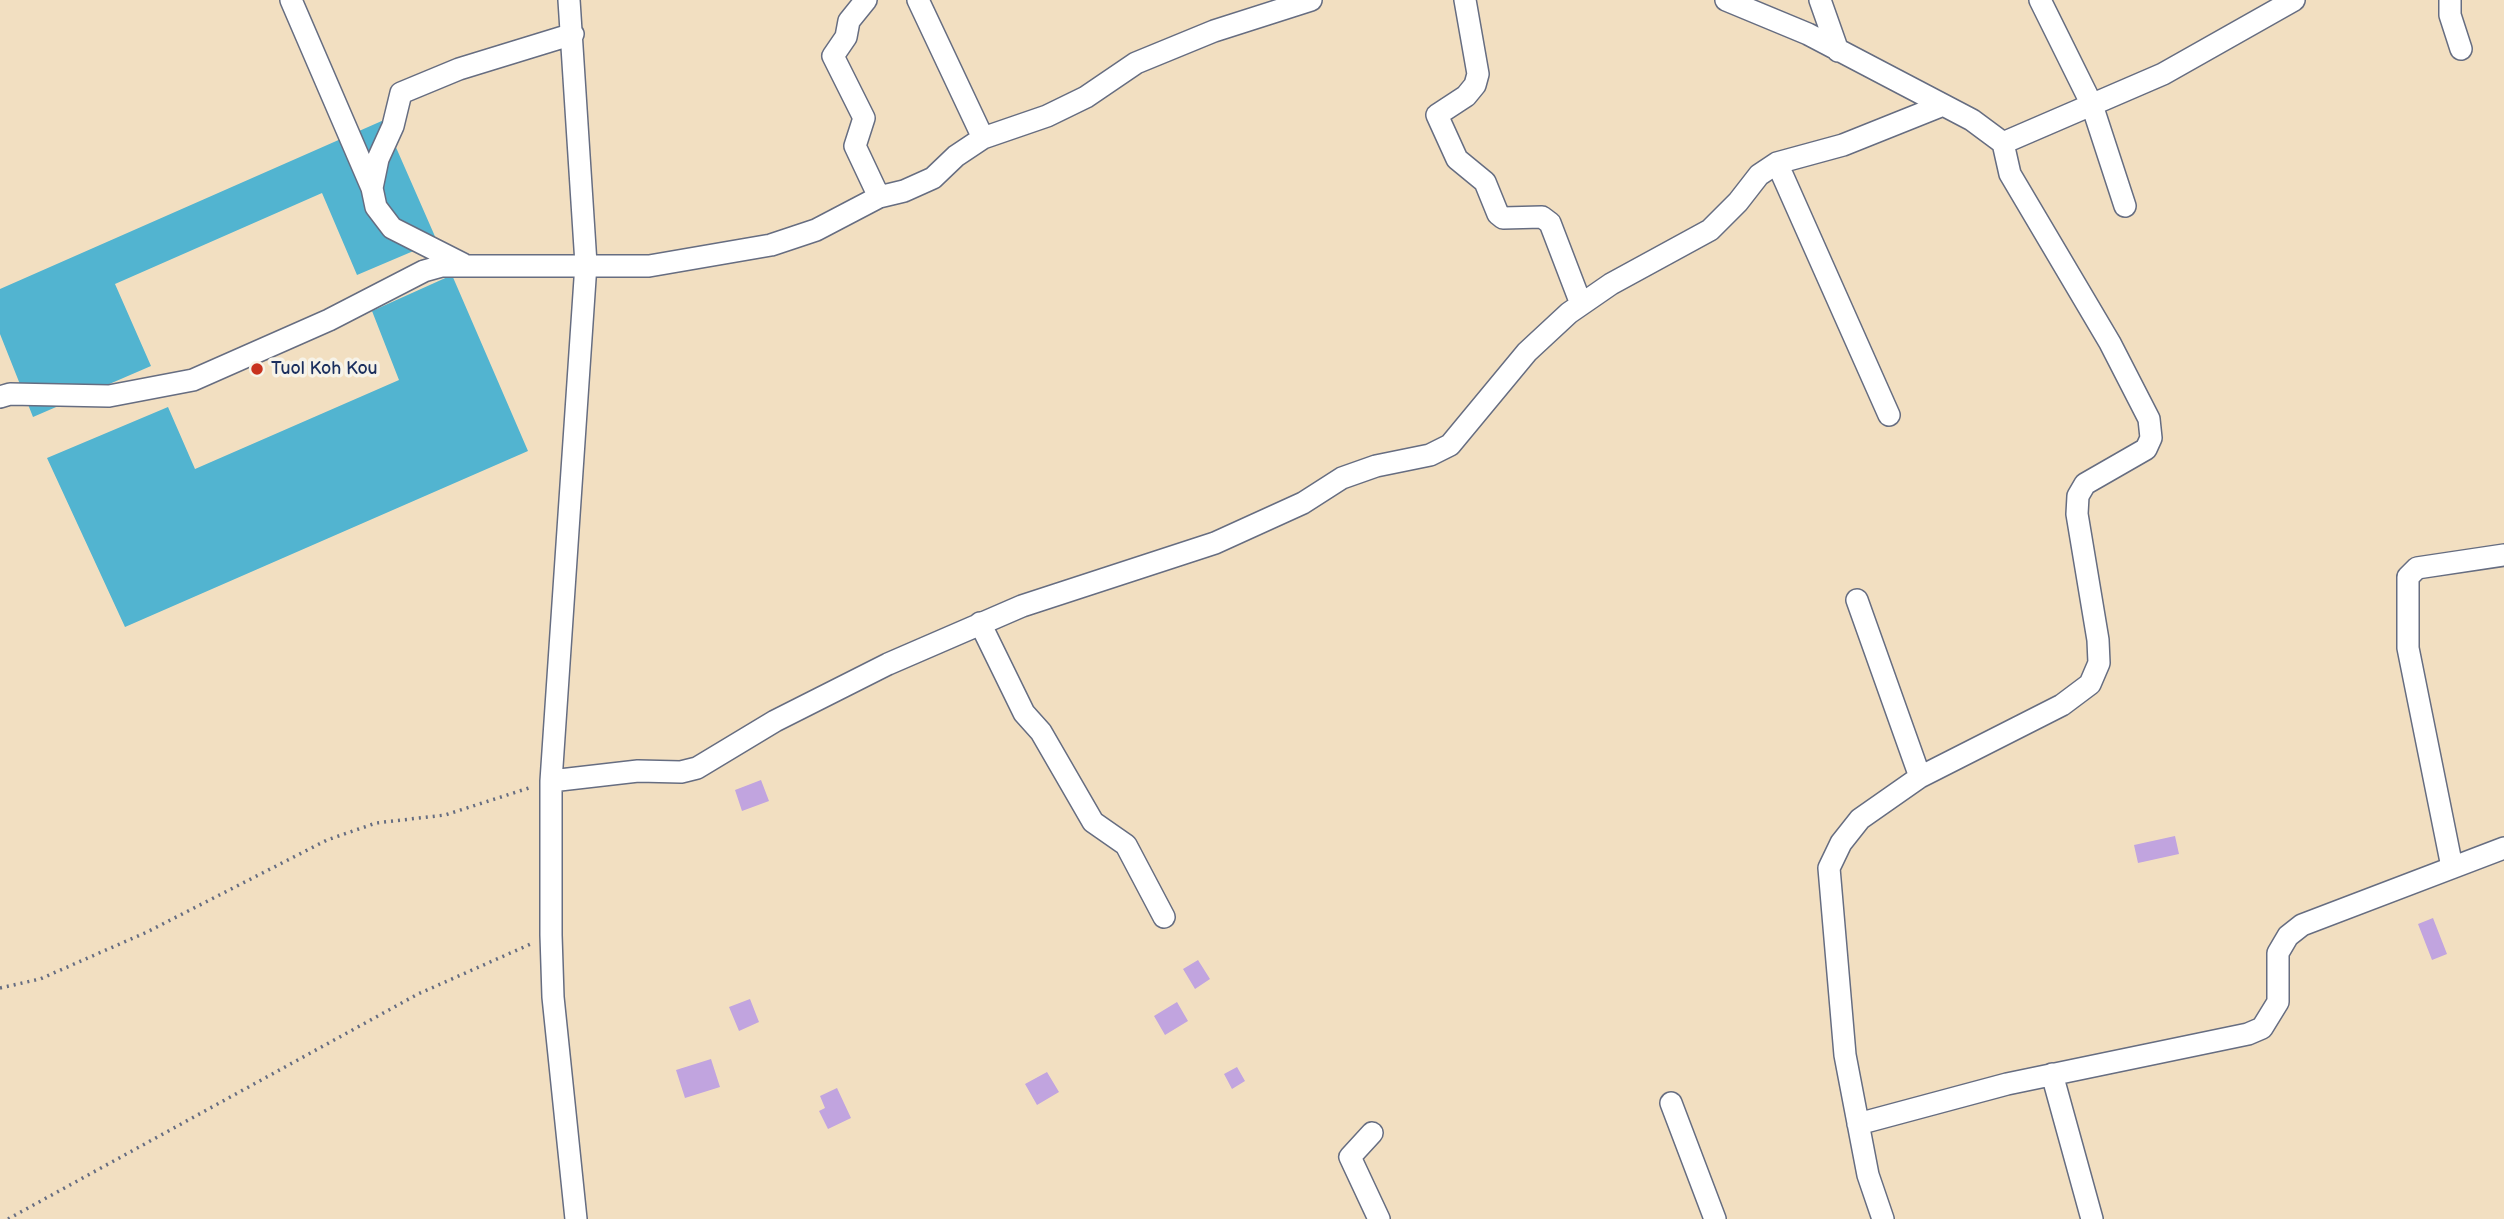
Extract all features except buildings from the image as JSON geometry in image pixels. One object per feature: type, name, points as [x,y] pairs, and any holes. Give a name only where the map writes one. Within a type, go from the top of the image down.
[{"type":"street","points":[[291,0],[372,188],[376,207],[392,228],[467,266]]},
{"type":"street","points":[[569,0],[586,264],[551,780],[551,935],[553,997],[576,1219]]},
{"type":"street","points":[[866,0],[849,21],[846,37],[833,56],[864,118],[855,146],[879,197]]},
{"type":"street","points":[[918,0],[984,138]]},
{"type":"street","points":[[0,397],[10,394],[108,396],[192,380],[329,320],[424,271],[442,266],[649,266],[771,245],[816,230],[879,197],[904,191],[933,178],[956,156],[984,138],[1047,116],[1086,97],[1147,59],[1214,31],[1311,0]]},
{"type":"street","points":[[1465,0],[1478,74],[1475,85],[1466,96],[1437,116],[1457,159],[1485,182],[1498,214],[1503,218],[1542,217],[1550,223],[1581,304]]},
{"type":"street","points":[[1727,0],[1808,34],[1972,120],[2003,143],[2010,174],[2141,399],[2149,419],[2151,438],[2146,449],[2085,484],[2078,496],[2077,514],[2098,640],[2099,663],[2091,684],[2068,702],[1920,777],[1860,819],[1841,843],[1829,868],[1845,1055],[1868,1175],[1883,1219]]},
{"type":"street","points":[[1820,0],[1838,51]]},
{"type":"street","points":[[2040,0],[2092,105],[2125,206]]},
{"type":"street","points":[[2003,143],[2163,74],[2294,0]]},
{"type":"street","points":[[2450,0],[2450,15],[2461,48]]},
{"type":"street","points":[[372,188],[377,159],[393,126],[401,93],[502,54],[573,34]]},
{"type":"street","points":[[551,780],[616,773],[681,772],[697,768],[775,720],[888,664],[1021,606],[1215,543],[1303,503],[1342,478],[1376,466],[1430,456],[1450,445],[1527,352],[1581,304],[1611,284],[1710,230],[1738,202],[1759,175],[1777,163],[1843,145],[1943,105]]},
{"type":"street","points":[[1777,163],[1889,415]]},
{"type":"street","points":[[2452,867],[2408,648],[2408,577],[2417,568],[2504,555]]},
{"type":"street","points":[[1857,600],[1920,777]]},
{"type":"street","points":[[980,624],[1024,713],[1041,732],[1093,822],[1126,845],[1164,917]]},
{"type":"street","points":[[1858,1124],[2052,1074],[2248,1034],[2262,1028],[2278,1002],[2278,953],[2288,936],[2302,925],[2504,848]]},
{"type":"street","points":[[2052,1074],[2092,1219]]},
{"type":"street","points":[[1671,1103],[1715,1219]]},
{"type":"street","points":[[1372,1133],[1350,1157],[1379,1219]]},
{"type":"path","points":[[0,988],[40,979],[147,932],[327,840],[376,823],[445,815],[551,780]]},
{"type":"path","points":[[8,1219],[418,994],[551,935]]},
{"type":"water","points":[[384,120],[437,241],[357,275],[322,193],[115,284],[151,366],[33,417],[0,334],[0,289]]},
{"type":"water","points":[[452,275],[528,451],[125,627],[47,458],[168,407],[195,469],[399,380],[372,311]]},
{"type":"place","name":"Tuol Koh Kou","points":[[257,369]]}]
